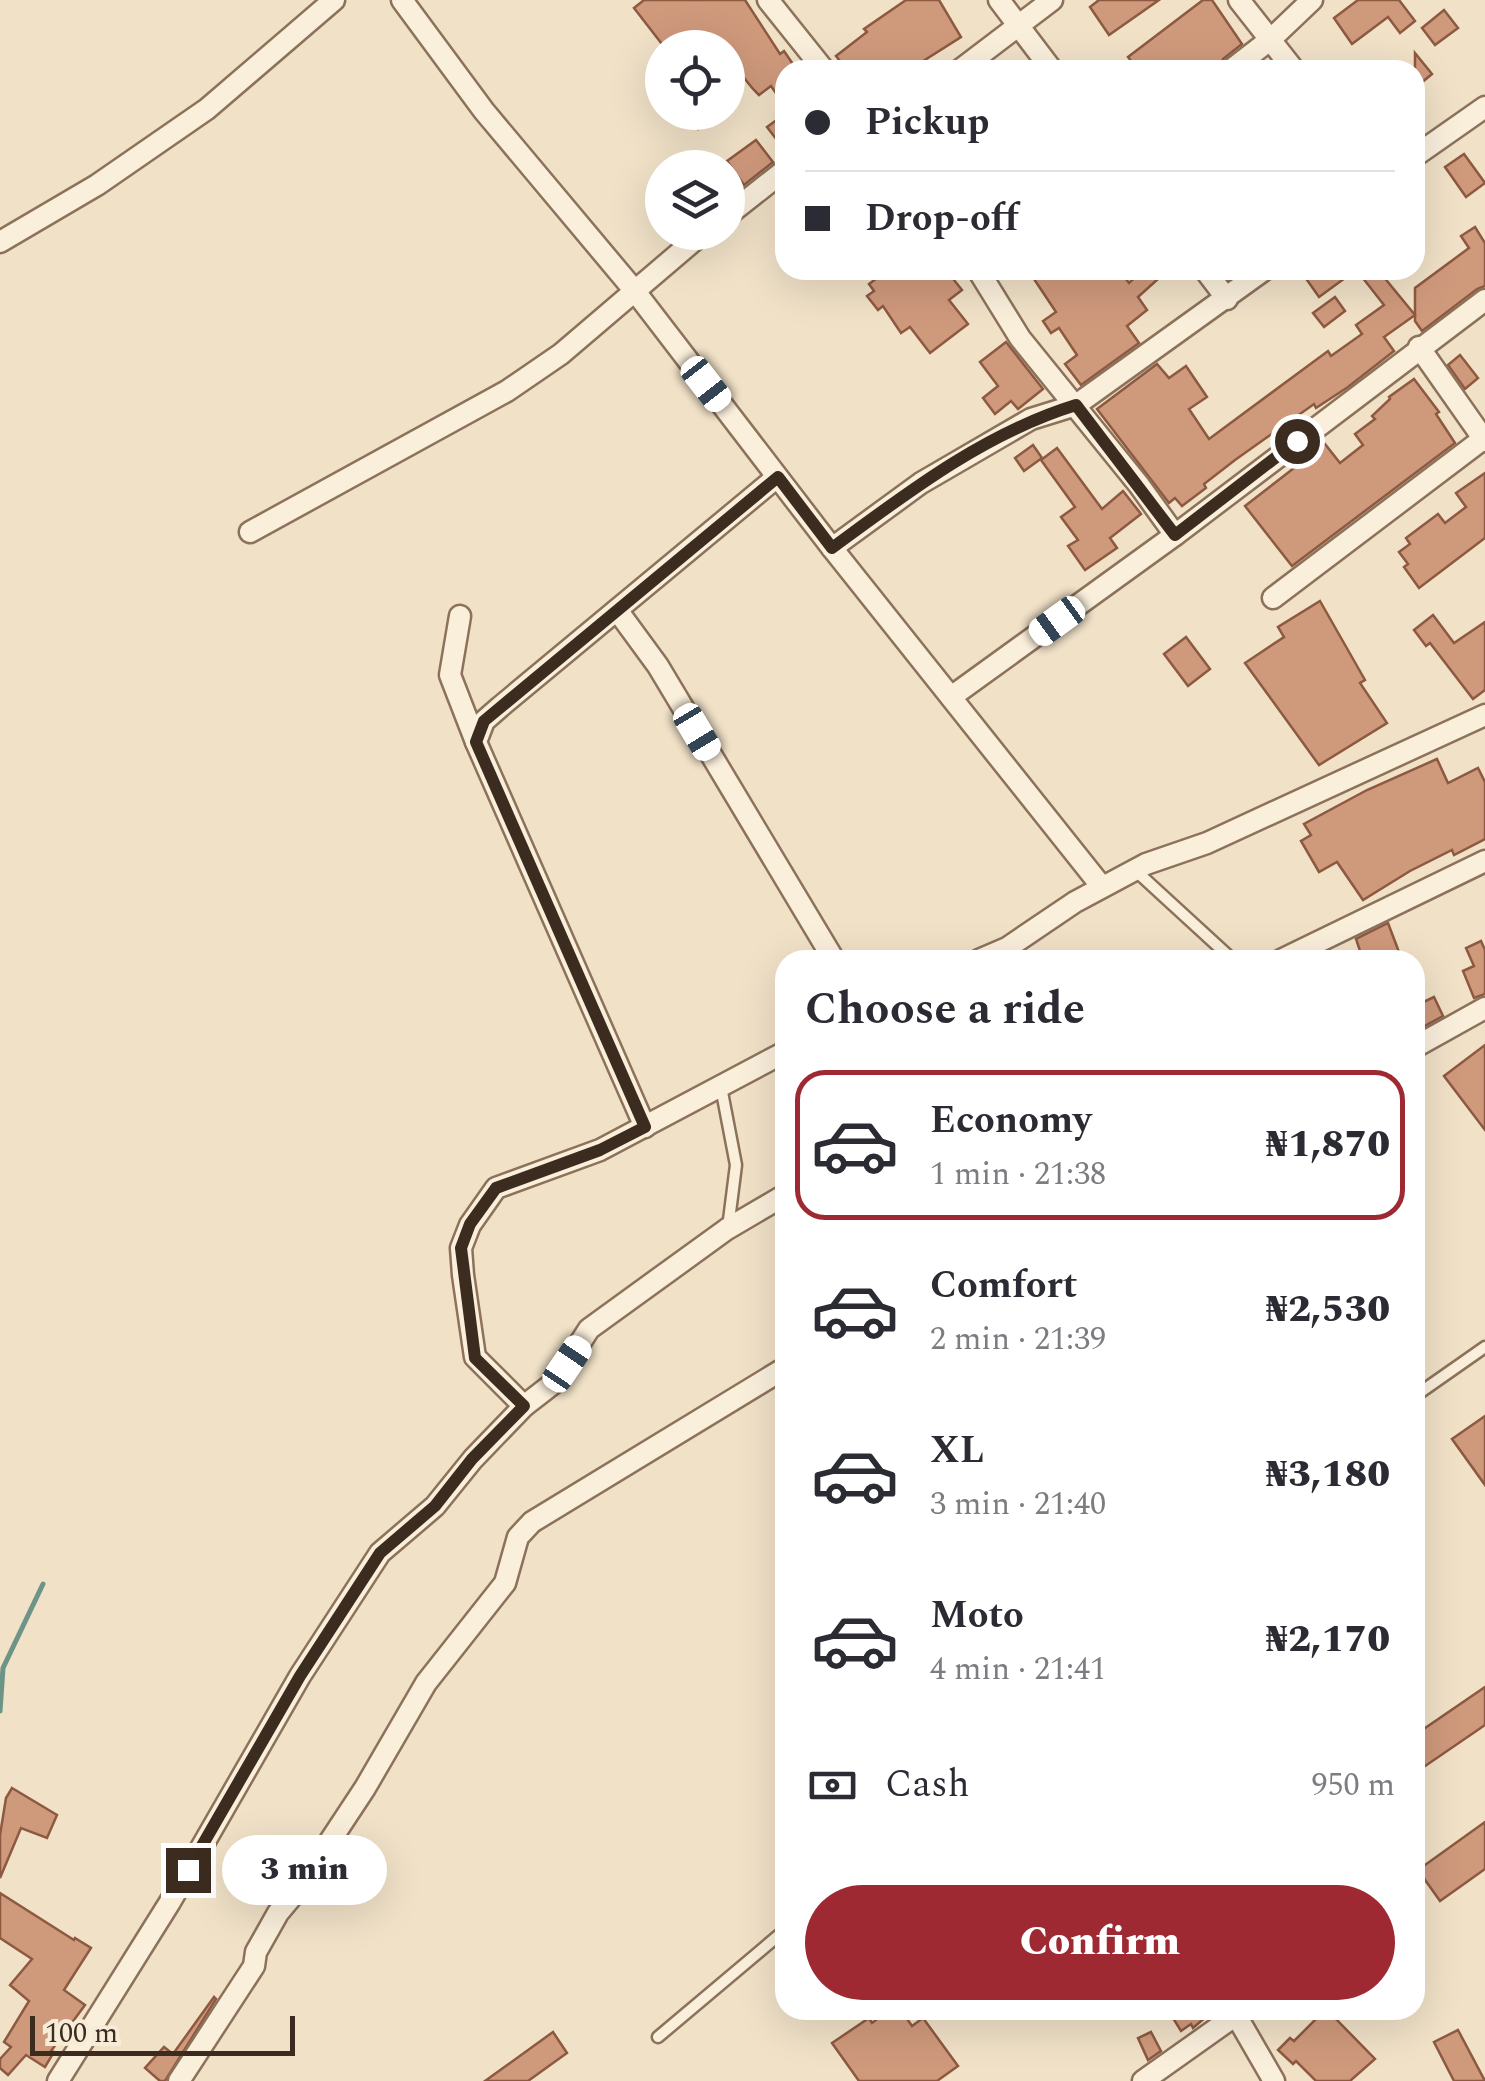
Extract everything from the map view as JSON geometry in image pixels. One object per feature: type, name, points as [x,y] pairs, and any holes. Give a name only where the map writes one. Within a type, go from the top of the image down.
[{"type":"street","points":[[0,242],[97,185],[207,109],[334,0]]},
{"type":"street","points":[[402,0],[484,111],[634,290],[832,548],[1102,887]]},
{"type":"street","points":[[768,0],[816,60]]},
{"type":"street","points":[[999,0],[1044,60]]},
{"type":"street","points":[[973,60],[1052,0]]},
{"type":"street","points":[[1239,0],[1287,60]]},
{"type":"street","points":[[1244,60],[1312,0]]},
{"type":"street","points":[[1425,149],[1485,107]]},
{"type":"street","points":[[745,202],[775,178]]},
{"type":"street","points":[[250,532],[508,392],[561,354],[682,250]]},
{"type":"street","points":[[984,280],[1020,338],[1175,535]]},
{"type":"street","points":[[1213,280],[1227,299]]},
{"type":"street","points":[[832,548],[920,482],[1031,419],[1076,405],[1251,280]]},
{"type":"street","points":[[951,697],[1175,535],[1485,300]]},
{"type":"street","points":[[1272,598],[1484,440],[1419,347]]},
{"type":"street","points":[[476,742],[484,721],[778,477]]},
{"type":"street","points":[[617,610],[658,666],[828,950]]},
{"type":"street","points":[[460,616],[450,675],[645,1127]]},
{"type":"street","points":[[1002,950],[1135,870],[1207,843],[1485,716]]},
{"type":"street","points":[[1301,950],[1485,861]]},
{"type":"street","points":[[1425,1042],[1485,1008]]},
{"type":"street","points":[[524,1406],[475,1358],[461,1248],[470,1224],[496,1188],[600,1150],[775,1057]]},
{"type":"street","points":[[58,2081],[170,1902],[300,1676],[380,1553],[435,1506],[472,1459],[524,1406],[554,1382],[590,1329],[728,1228],[775,1202]]},
{"type":"street","points":[[179,2081],[222,2021],[254,1966],[256,1952],[278,1913],[365,1788],[426,1683],[505,1583],[518,1537],[532,1522],[775,1374]]},
{"type":"street","points":[[1143,2081],[1226,2020]]},
{"type":"street","points":[[1239,2020],[1274,2081]]},
{"type":"lane","points":[[1135,870],[1222,950]]},
{"type":"lane","points":[[721,1086],[736,1165],[728,1228]]},
{"type":"lane","points":[[1425,1389],[1485,1347]]},
{"type":"lane","points":[[658,2038],[775,1939]]},
{"type":"building","points":[[644,0],[745,0],[780,54],[784,51],[790,60],[775,60],[775,92],[771,86],[759,95],[745,79],[745,30],[651,30],[634,8]]},
{"type":"building","points":[[906,0],[939,0],[961,37],[925,60],[839,60],[836,56],[867,32],[864,29]]},
{"type":"building","points":[[1099,0],[1159,0],[1109,35],[1090,7]]},
{"type":"building","points":[[1203,0],[1212,0],[1242,44],[1222,60],[1128,57]]},
{"type":"building","points":[[1358,0],[1399,0],[1415,21],[1400,33],[1388,17],[1352,44],[1334,18]]},
{"type":"building","points":[[1444,10],[1458,28],[1435,45],[1422,28]]},
{"type":"building","points":[[775,121],[775,137],[767,127]]},
{"type":"building","points":[[756,140],[773,162],[745,184],[745,150]]},
{"type":"building","points":[[1464,154],[1485,183],[1466,197],[1445,167]]},
{"type":"building","points":[[1475,227],[1485,243],[1485,286],[1422,331],[1415,321],[1415,288],[1469,248],[1461,236]]},
{"type":"building","points":[[874,280],[954,280],[962,290],[949,300],[968,324],[930,353],[910,327],[901,333],[883,306],[878,310],[867,296],[874,291],[869,284]]},
{"type":"building","points":[[1035,280],[1157,280],[1138,297],[1147,310],[1127,326],[1139,343],[1081,385],[1065,364],[1077,355],[1059,328],[1051,333],[1043,321],[1056,312]]},
{"type":"building","points":[[1307,280],[1342,280],[1319,297]]},
{"type":"building","points":[[1364,280],[1386,280],[1415,315],[1384,337],[1394,351],[1348,387],[1316,408],[1314,404],[1235,460],[1182,506],[1175,498],[1169,503],[1097,409],[1157,364],[1169,378],[1186,366],[1207,397],[1189,409],[1209,439],[1328,351],[1331,356],[1362,334],[1356,325],[1384,305]]},
{"type":"building","points":[[1335,297],[1345,311],[1324,327],[1313,313]]},
{"type":"building","points":[[1006,342],[1043,389],[1018,409],[1011,401],[995,414],[983,398],[998,386],[980,362]]},
{"type":"building","points":[[1460,355],[1478,378],[1465,389],[1448,365]]},
{"type":"building","points":[[1414,379],[1439,412],[1436,414],[1455,443],[1292,566],[1245,506],[1325,444],[1340,463],[1363,445],[1355,434],[1375,419],[1372,416],[1389,397]]},
{"type":"building","points":[[1033,445],[1042,458],[1024,471],[1015,458]]},
{"type":"building","points":[[1057,448],[1102,509],[1123,491],[1141,514],[1110,538],[1117,548],[1085,570],[1068,546],[1078,540],[1061,517],[1075,507],[1041,460]]},
{"type":"building","points":[[1485,473],[1485,538],[1419,588],[1399,552],[1410,544],[1406,538],[1438,514],[1445,523],[1466,507],[1456,493]]},
{"type":"building","points":[[1320,601],[1365,680],[1360,683],[1387,723],[1319,765],[1245,663],[1284,637],[1278,627]]},
{"type":"building","points":[[1433,615],[1454,643],[1485,622],[1485,690],[1473,699],[1430,643],[1426,646],[1414,630]]},
{"type":"building","points":[[1186,637],[1210,669],[1188,686],[1164,654]]},
{"type":"building","points":[[1437,759],[1448,783],[1478,768],[1485,782],[1485,839],[1410,871],[1363,900],[1337,862],[1319,872],[1301,841],[1311,835],[1304,824]]},
{"type":"building","points":[[1388,923],[1398,950],[1360,950],[1356,939]]},
{"type":"building","points":[[1481,941],[1485,950],[1485,994],[1474,998],[1463,971],[1474,966],[1466,948]]},
{"type":"building","points":[[1434,997],[1443,1016],[1425,1026],[1425,1001]]},
{"type":"building","points":[[1485,1045],[1485,1130],[1444,1076]]},
{"type":"building","points":[[1485,1416],[1485,1485],[1452,1439]]},
{"type":"building","points":[[1485,1687],[1485,1725],[1425,1766],[1425,1728]]},
{"type":"building","points":[[12,1788],[57,1815],[47,1838],[21,1828],[0,1878],[0,1835],[6,1798]]},
{"type":"building","points":[[1485,1822],[1485,1869],[1440,1901],[1425,1880],[1425,1865]]},
{"type":"building","points":[[0,1893],[91,1948],[64,1990],[85,2005],[51,2051],[54,2052],[45,2067],[26,2055],[8,2075],[0,2068],[0,2059],[11,2047],[4,2042],[29,2001],[10,1985],[32,1959],[0,1938]]},
{"type":"building","points":[[214,1997],[165,2081],[160,2081],[145,2068],[164,2047],[173,2054]]},
{"type":"building","points":[[866,2020],[908,2020],[912,2026],[924,2020],[958,2066],[937,2081],[859,2081],[832,2043]]},
{"type":"building","points":[[1174,2020],[1202,2020],[1193,2028],[1191,2024],[1181,2031]]},
{"type":"building","points":[[1315,2020],[1337,2020],[1375,2059],[1350,2081],[1316,2081],[1278,2050],[1290,2038],[1294,2041]]},
{"type":"building","points":[[1458,2030],[1485,2081],[1454,2081],[1434,2042]]},
{"type":"building","points":[[553,2032],[567,2053],[528,2081],[485,2081]]},
{"type":"building","points":[[1151,2032],[1161,2051],[1148,2060],[1138,2038]]},
{"type":"waterway","points":[[0,1711],[3,1668],[43,1584]]},
{"type":"route","points":[[188,1870],[300,1676],[380,1553],[435,1506],[472,1459],[524,1406],[475,1358],[461,1248],[470,1224],[496,1188],[600,1150],[645,1127],[476,742],[484,721],[778,477],[832,548],[920,482],[1031,419],[1076,405],[1175,535],[1297,441]]}]
